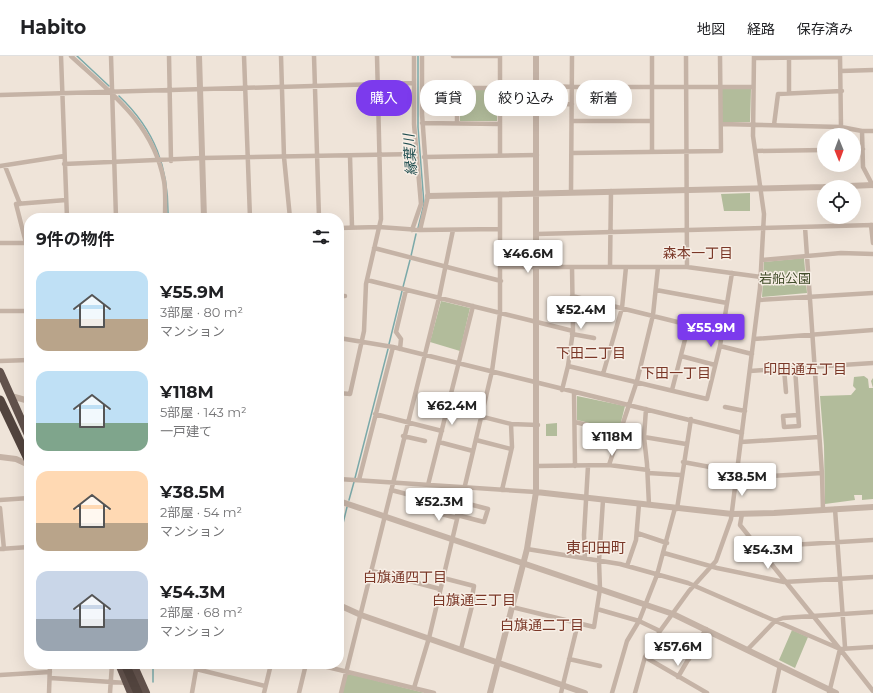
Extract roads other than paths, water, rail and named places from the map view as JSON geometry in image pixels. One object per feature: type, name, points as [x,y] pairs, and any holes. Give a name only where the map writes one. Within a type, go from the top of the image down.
[{"type":"highway","points":[[0,372],[24,426]]},
{"type":"highway","points":[[0,402],[24,451]]},
{"type":"highway","points":[[0,402],[24,454]]},
{"type":"highway","points":[[121,669],[132,693]]},
{"type":"highway","points":[[127,669],[138,693]]},
{"type":"highway","points":[[136,669],[146,693]]},
{"type":"street","points":[[61,56],[67,213]]},
{"type":"street","points":[[71,56],[120,100],[139,124],[158,162],[164,182],[165,213]]},
{"type":"street","points":[[111,56],[113,163],[116,213]]},
{"type":"street","points":[[169,56],[169,161]]},
{"type":"street","points":[[199,56],[204,213]]},
{"type":"street","points":[[244,56],[250,213]]},
{"type":"street","points":[[281,56],[284,157],[290,213]]},
{"type":"street","points":[[314,56],[319,213]]},
{"type":"street","points":[[377,56],[378,80]]},
{"type":"street","points":[[412,230],[420,204],[416,154],[414,56]]},
{"type":"street","points":[[422,56],[422,80]]},
{"type":"street","points":[[453,56],[500,56],[500,80]]},
{"type":"street","points":[[536,56],[536,80]]},
{"type":"street","points":[[572,56],[572,192]]},
{"type":"street","points":[[652,56],[652,151]]},
{"type":"street","points":[[686,56],[687,267]]},
{"type":"street","points":[[572,153],[720,150],[720,56]]},
{"type":"street","points":[[635,693],[644,658],[660,631],[694,586],[716,561],[732,514],[759,300],[764,227],[764,214],[755,151],[753,124],[754,57],[840,57],[842,91],[841,127]]},
{"type":"street","points":[[789,58],[789,93]]},
{"type":"street","points":[[841,71],[873,70]]},
{"type":"street","points":[[0,95],[356,84]]},
{"type":"street","points":[[568,87],[753,87]]},
{"type":"street","points":[[774,125],[778,94],[842,91]]},
{"type":"street","points":[[568,104],[572,104]]},
{"type":"street","points":[[344,393],[350,394],[362,341],[365,321],[367,280],[381,219],[379,116]]},
{"type":"street","points":[[420,230],[428,196],[422,116]]},
{"type":"street","points":[[457,116],[457,123]]},
{"type":"street","points":[[500,116],[500,155]]},
{"type":"street","points":[[490,693],[527,549],[536,492],[538,424],[536,234],[537,116]]},
{"type":"street","points":[[572,121],[652,121]]},
{"type":"street","points":[[422,123],[500,124]]},
{"type":"street","points":[[721,124],[841,127],[862,131],[873,131]]},
{"type":"street","points":[[861,186],[873,186],[863,167],[862,131]]},
{"type":"street","points":[[755,151],[817,150]]},
{"type":"street","points":[[64,164],[158,162],[202,158],[248,159],[416,154]]},
{"type":"street","points":[[424,157],[537,155]]},
{"type":"street","points":[[20,204],[3,166],[64,156]]},
{"type":"street","points":[[350,156],[352,227]]},
{"type":"street","points":[[428,196],[817,187]]},
{"type":"street","points":[[610,267],[611,191]]},
{"type":"street","points":[[414,688],[429,638],[492,371],[500,313],[500,194]]},
{"type":"street","points":[[24,232],[16,204],[66,200]]},
{"type":"street","points":[[536,234],[872,225],[873,243]]},
{"type":"street","points":[[344,228],[379,227],[412,230],[500,229]]},
{"type":"street","points":[[805,227],[822,472],[823,510]]},
{"type":"street","points":[[341,693],[372,571],[403,436],[439,298],[453,230]]},
{"type":"street","points":[[0,243],[24,243]]},
{"type":"street","points":[[374,248],[501,281]]},
{"type":"street","points":[[762,260],[841,253],[873,254]]},
{"type":"street","points":[[501,267],[687,267],[761,277]]},
{"type":"street","points":[[562,390],[568,366],[572,332],[572,267]]},
{"type":"street","points":[[604,374],[622,308],[626,267]]},
{"type":"street","points":[[609,465],[637,381],[653,315],[658,267]]},
{"type":"street","points":[[568,366],[637,381],[707,399],[720,346],[732,273]]},
{"type":"street","points":[[367,280],[537,322],[594,338]]},
{"type":"street","points":[[400,349],[401,339],[396,332],[406,290]]},
{"type":"street","points":[[656,290],[727,303]]},
{"type":"street","points":[[759,300],[873,293]]},
{"type":"street","points":[[572,296],[722,333]]},
{"type":"street","points":[[428,485],[473,306]]},
{"type":"street","points":[[0,311],[24,310]]},
{"type":"street","points":[[672,390],[689,324]]},
{"type":"street","points":[[754,339],[873,330]]},
{"type":"street","points":[[344,339],[400,349],[492,371],[574,393],[691,419],[742,433]]},
{"type":"street","points":[[720,346],[752,354]]},
{"type":"street","points":[[360,480],[375,414],[393,348]]},
{"type":"street","points":[[681,356],[715,365]]},
{"type":"street","points":[[0,361],[24,360]]},
{"type":"street","points":[[750,371],[873,363]]},
{"type":"street","points":[[796,368],[799,426],[784,427],[783,416],[798,415]]},
{"type":"street","points":[[784,369],[786,392]]},
{"type":"street","points":[[574,393],[575,466]]},
{"type":"street","points":[[11,396],[24,400]]},
{"type":"street","points":[[725,407],[745,411]]},
{"type":"street","points":[[448,408],[511,424],[538,424]]},
{"type":"street","points":[[646,409],[644,437],[648,471],[648,505]]},
{"type":"street","points":[[375,414],[442,431]]},
{"type":"street","points":[[612,693],[627,641],[639,621],[646,604],[667,543],[676,508],[691,419]]},
{"type":"street","points":[[575,422],[620,433]]},
{"type":"street","points":[[502,490],[512,449],[511,424]]},
{"type":"street","points":[[403,436],[425,441]]},
{"type":"street","points":[[644,437],[686,444]]},
{"type":"street","points":[[741,442],[819,437]]},
{"type":"street","points":[[476,440],[512,449]]},
{"type":"street","points":[[439,442],[473,451]]},
{"type":"street","points":[[0,457],[16,459],[24,463]]},
{"type":"street","points":[[684,462],[737,472]]},
{"type":"street","points":[[537,466],[609,465],[681,475]]},
{"type":"street","points":[[585,558],[584,535],[588,466]]},
{"type":"street","points":[[736,478],[822,472]]},
{"type":"street","points":[[344,479],[536,492],[732,514],[873,507]]},
{"type":"street","points":[[391,490],[422,498]]},
{"type":"street","points":[[0,500],[24,498]]},
{"type":"street","points":[[512,607],[594,627],[600,589],[599,561],[603,500]]},
{"type":"street","points":[[426,510],[484,522],[488,509],[461,502]]},
{"type":"street","points":[[344,503],[524,562],[673,614],[748,649],[829,691],[836,693]]},
{"type":"street","points":[[627,566],[637,533],[638,504]]},
{"type":"street","points":[[0,508],[2,549],[24,547]]},
{"type":"street","points":[[835,509],[845,647]]},
{"type":"street","points":[[742,514],[740,525],[784,582],[812,614],[873,691]]},
{"type":"street","points":[[637,533],[667,543]]},
{"type":"street","points":[[758,547],[873,540]]},
{"type":"street","points":[[527,549],[627,566],[694,586],[840,649],[845,647],[873,647]]},
{"type":"street","points":[[664,553],[712,566],[784,582],[873,577]]},
{"type":"street","points":[[372,571],[440,590]]},
{"type":"street","points":[[443,578],[474,586],[472,596],[474,598],[461,649]]},
{"type":"street","points":[[344,607],[361,615],[585,693]]},
{"type":"street","points":[[597,609],[639,621],[660,631]]},
{"type":"street","points":[[748,649],[775,621],[783,618],[812,614],[873,612]]},
{"type":"street","points":[[561,693],[578,623]]},
{"type":"street","points":[[678,677],[706,629]]},
{"type":"street","points":[[655,639],[689,659]]},
{"type":"street","points":[[829,691],[840,649]]},
{"type":"street","points":[[644,658],[707,693]]},
{"type":"street","points":[[569,659],[600,666]]},
{"type":"street","points":[[774,693],[780,665]]},
{"type":"street","points":[[110,693],[112,669]]},
{"type":"street","points":[[192,693],[196,669]]},
{"type":"street","points":[[206,669],[265,686]]},
{"type":"street","points":[[264,693],[270,669]]},
{"type":"street","points":[[299,693],[305,669]]},
{"type":"street","points":[[334,669],[434,693]]},
{"type":"street","points":[[0,675],[50,672],[49,693]]},
{"type":"street","points":[[50,678],[127,683]]},
{"type":"waterway","points":[[77,56],[109,86]]},
{"type":"waterway","name":"縁葉川","points":[[418,56],[418,127],[424,204],[418,228]]},
{"type":"waterway","points":[[119,96],[142,122],[151,136],[162,166],[166,183],[168,213]]},
{"type":"waterway","name":"縁葉川","points":[[411,256],[416,234]]},
{"type":"waterway","name":"縁葉川","points":[[403,287],[410,260]]},
{"type":"waterway","name":"縁葉川","points":[[389,344],[402,291]]},
{"type":"waterway","name":"縁葉川","points":[[355,478],[388,349]]},
{"type":"waterway","name":"縁葉川","points":[[349,500],[354,482]]},
{"type":"waterway","name":"縁葉川","points":[[344,519],[347,507]]},
{"type":"waterway","points":[[153,669],[153,682]]},
{"type":"district","name":"森本一丁目","points":[[698,253]]},
{"type":"district","name":"下田二丁目","points":[[591,353]]},
{"type":"district","name":"印田通五丁目","points":[[805,369]]},
{"type":"district","name":"下田一丁目","points":[[676,373]]},
{"type":"district","name":"東印田町","points":[[596,547]]},
{"type":"district","name":"白旗通四丁目","points":[[405,577]]},
{"type":"district","name":"白旗通三丁目","points":[[474,600]]},
{"type":"district","name":"白旗通二丁目","points":[[542,625]]},
{"type":"park label","name":"岩船公園","points":[[785,278]]}]
